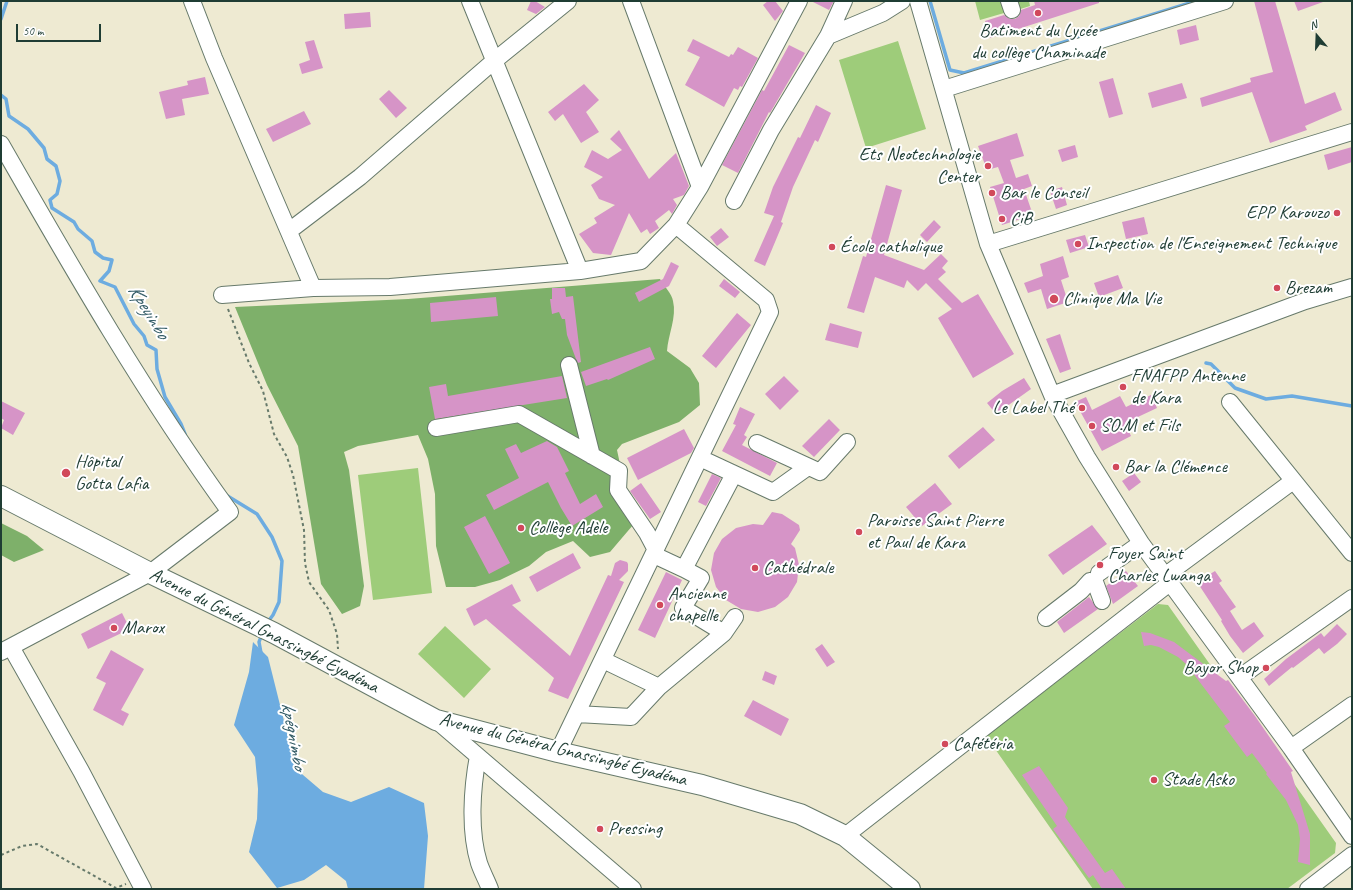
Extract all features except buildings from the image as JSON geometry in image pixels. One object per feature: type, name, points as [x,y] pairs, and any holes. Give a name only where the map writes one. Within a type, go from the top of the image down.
[{"type":"main road","name":"Avenue du Général Gnassingbé Eyadéma","points":[[1,496],[150,573],[274,632],[436,720],[558,752],[702,785],[800,814],[845,836],[910,889]]},
{"type":"street","points":[[192,1],[214,58],[313,288]]},
{"type":"street","points":[[470,1],[580,271]]},
{"type":"street","points":[[289,231],[360,177],[494,61],[568,1]]},
{"type":"street","points":[[631,1],[700,187]]},
{"type":"street","points":[[222,295],[313,288],[390,287],[580,271],[641,261],[676,225],[700,187],[799,1]]},
{"type":"street","points":[[734,201],[771,130],[828,36],[844,1]]},
{"type":"street","points":[[828,36],[881,7],[902,1]]},
{"type":"street","points":[[918,1],[988,244],[1052,395],[1087,457],[1141,542],[1291,748],[1352,836]]},
{"type":"street","points":[[944,89],[1225,1]]},
{"type":"street","points":[[988,244],[1352,132]]},
{"type":"street","points":[[1,144],[101,316],[157,406],[230,512],[150,573],[6,649],[81,771],[141,884]]},
{"type":"street","points":[[558,752],[770,312],[766,300],[676,225]]},
{"type":"street","points":[[1052,395],[1305,301],[1352,287]]},
{"type":"street","points":[[569,366],[592,456]]},
{"type":"street","points":[[1230,402],[1352,553]]},
{"type":"street","points":[[436,428],[520,414],[619,471],[618,490],[647,533],[655,552],[701,578],[682,608],[724,633]]},
{"type":"street","points":[[757,443],[820,472],[847,442]]},
{"type":"street","points":[[700,458],[773,492],[808,467]]},
{"type":"street","points":[[684,569],[734,474]]},
{"type":"street","points":[[845,836],[1293,481]]},
{"type":"street","points":[[1046,618],[1141,542]]},
{"type":"street","points":[[1094,579],[1102,601]]},
{"type":"street","points":[[1240,677],[1352,598]]},
{"type":"street","points":[[576,714],[631,717],[659,687],[724,633],[735,618]]},
{"type":"street","points":[[603,660],[659,687]]},
{"type":"street","points":[[1291,748],[1352,705]]},
{"type":"street","points":[[436,720],[633,889]]},
{"type":"street","points":[[478,756],[474,782],[474,826],[479,862],[490,889]]},
{"type":"street","points":[[1308,889],[1352,855]]},
{"type":"path","points":[[222,295],[249,363],[263,391],[274,434],[287,457],[293,475],[304,530],[305,563],[309,582],[329,610],[337,634],[340,655]]},
{"type":"path","points":[[1,855],[22,846],[37,844],[116,888],[141,884]]},
{"type":"green space","points":[[975,1],[1008,1],[1011,11],[980,20]]},
{"type":"green space","points":[[1011,1],[1029,1],[1030,6],[1014,11]]},
{"type":"green space","points":[[898,41],[926,129],[866,148],[839,60]]},
{"type":"green space","points":[[660,279],[671,296],[674,307],[667,351],[690,368],[699,383],[700,405],[679,422],[622,444],[617,450],[633,525],[610,552],[590,557],[573,541],[546,552],[529,566],[500,580],[475,587],[446,587],[436,546],[435,494],[428,459],[418,435],[358,446],[344,452],[349,470],[364,586],[360,606],[342,614],[321,584],[298,446],[267,385],[235,307],[408,299]]},
{"type":"green space","points":[[418,468],[432,593],[373,600],[358,475]]},
{"type":"green space","points":[[1,523],[27,536],[44,550],[14,562],[1,555]]},
{"type":"green space","name":"Stade Asko","points":[[1158,604],[1168,605],[1336,843],[1335,853],[1287,889],[1093,889],[986,736]]},
{"type":"green space","points":[[445,626],[491,669],[464,698],[418,654]]},
{"type":"water","points":[[253,642],[268,657],[296,769],[323,792],[351,802],[389,787],[424,803],[428,836],[424,889],[348,889],[346,881],[326,865],[304,880],[277,888],[249,852],[257,819],[258,789],[255,757],[234,725],[249,672]]},
{"type":"waterway","name":"Kpeyinbo","points":[[1,19],[7,1]]},
{"type":"waterway","points":[[930,1],[950,70],[964,73],[1193,2]]},
{"type":"waterway","name":"Kpeyinbo","points":[[1,95],[6,99],[9,116],[28,129],[44,148],[47,159],[56,166],[60,181],[57,194],[50,200],[52,208],[74,222],[78,229],[92,241],[95,252],[103,258],[112,260],[109,271],[100,281],[115,287],[134,324],[144,336],[147,345],[156,350],[157,369],[165,397],[181,424],[185,434]]},
{"type":"waterway","points":[[1206,363],[1211,364],[1235,388],[1266,399],[1292,396],[1352,406]]},
{"type":"waterway","name":"Kpeyinbo","points":[[226,495],[257,514],[272,537],[282,561],[279,602],[273,615],[267,623]]},
{"type":"waterway","name":"kpégnimbo","points":[[261,653],[259,642],[262,634]]},
{"type":"place","name":"Batiment du Lycée du collège Chaminade","points":[[1038,13]]},
{"type":"place","name":"Ets Neotechnologie Center","points":[[988,166]]},
{"type":"place","name":"Bar le Conseil","points":[[992,193]]},
{"type":"place","name":"EPP Karouzo","points":[[1337,213]]},
{"type":"place","name":"CiB","points":[[1002,219]]},
{"type":"place","name":"Inspection de l'Enseignement Technique","points":[[1078,244]]},
{"type":"place","name":"École catholique","points":[[832,247]]},
{"type":"place","name":"Brezam","points":[[1277,288]]},
{"type":"place","name":"Clinique Ma Vie","points":[[1054,299]]},
{"type":"place","name":"FNAFPP Antenne de Kara","points":[[1123,387]]},
{"type":"place","name":"Le Label Thé","points":[[1082,408]]},
{"type":"place","name":"SO.M et Fils","points":[[1092,426]]},
{"type":"place","name":"Bar la Clémence","points":[[1116,467]]},
{"type":"place","name":"Hôpital Gotta Lafia","points":[[66,473]]},
{"type":"place","name":"Collège Adèle","points":[[521,528]]},
{"type":"place","name":"Paroisse Saint Pierre et Paul de Kara","points":[[859,532]]},
{"type":"place","name":"Foyer Saint Charles Lwanga","points":[[1100,565]]},
{"type":"place","name":"Cathédrale","points":[[755,568]]},
{"type":"place","name":"Ancienne chapelle","points":[[660,605]]},
{"type":"place","name":"Marox","points":[[114,628]]},
{"type":"place","name":"Bayor Shop","points":[[1266,668]]},
{"type":"place","name":"Cafétéria","points":[[945,744]]},
{"type":"place","name":"Stade Asko","points":[[1154,780]]},
{"type":"place","name":"Pressing","points":[[600,829]]}]
